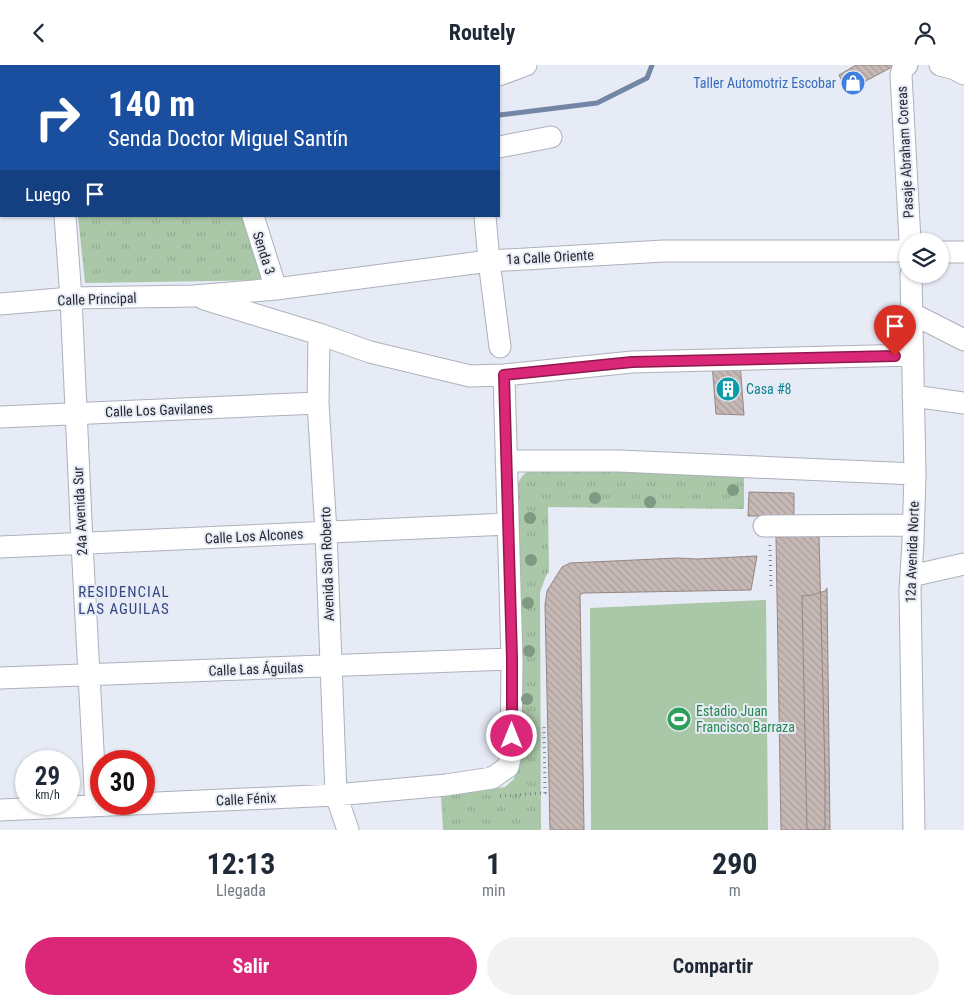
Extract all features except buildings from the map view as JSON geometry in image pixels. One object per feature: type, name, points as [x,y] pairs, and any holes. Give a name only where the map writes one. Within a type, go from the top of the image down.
[{"type":"street","points":[[500,75],[526,65]]},
{"type":"street","name":"Pasaje Abraham Coreas","points":[[907,65],[903,68],[900,75],[910,233]]},
{"type":"street","points":[[940,65],[955,69],[964,74]]},
{"type":"street","points":[[500,147],[551,137]]},
{"type":"street","name":"24a Avenida Sur","points":[[65,217],[71,298],[93,750]]},
{"type":"street","name":"Senda 3","points":[[252,217],[276,289]]},
{"type":"street","points":[[485,217],[500,347]]},
{"type":"street","name":"1a Calle Oriente","points":[[194,296],[276,289],[489,261],[664,251],[899,251]]},
{"type":"street","points":[[949,252],[964,252]]},
{"type":"street","name":"12a Avenida Norte","points":[[912,283],[915,474],[910,590],[914,830]]},
{"type":"street","points":[[194,296],[319,334],[370,352],[470,376],[504,375],[632,362],[914,355]]},
{"type":"street","name":"Calle Principal","points":[[0,305],[71,298],[194,296]]},
{"type":"street","points":[[913,314],[964,340]]},
{"type":"street","name":"Avenida San Roberto","points":[[319,334],[318,403],[326,532],[336,795],[348,830]]},
{"type":"street","points":[[492,787],[508,767],[512,755],[512,659],[504,375]]},
{"type":"street","points":[[913,396],[964,403]]},
{"type":"street","name":"Calle Los Gavilanes","points":[[0,417],[318,403]]},
{"type":"street","points":[[506,461],[619,461],[915,474]]},
{"type":"street","name":"Calle Los Alcones","points":[[0,547],[508,524]]},
{"type":"street","points":[[766,526],[914,525]]},
{"type":"street","points":[[912,576],[964,565]]},
{"type":"street","name":"Calle Las Águilas","points":[[0,678],[512,659]]},
{"type":"street","name":"Calle Fénix","points":[[155,803],[336,795],[446,785],[492,787]]},
{"type":"street","name":"Calle Fénix","points":[[0,810],[90,806]]},
{"type":"path","points":[[766,526],[771,587]]},
{"type":"path","points":[[492,787],[545,793],[544,727],[548,727]]},
{"type":"green space","points":[[78,217],[244,217],[265,280],[85,283]]},
{"type":"green space","points":[[533,469],[744,475],[744,509],[548,507],[549,572],[540,592],[541,830],[443,830],[441,796],[505,787],[514,779],[516,770],[517,487],[523,476]]},
{"type":"green space","name":"Estadio Juan Francisco Barraza","points":[[766,600],[768,830],[591,830],[590,608]]},
{"type":"waterway","points":[[500,115],[597,103],[647,78],[652,65]]},
{"type":"place","name":"Taller Automotriz Escobar","points":[[853,83]]},
{"type":"place","name":"Casa #8","points":[[728,389]]},
{"type":"place","name":"Estadio Juan Francisco Barraza","points":[[679,719]]},
{"type":"district","name":"RESIDENCIAL LAS AGUILAS","points":[[124,600]]},
{"type":"route","points":[[512,736],[512,659],[504,375],[632,362],[895,356]]}]
